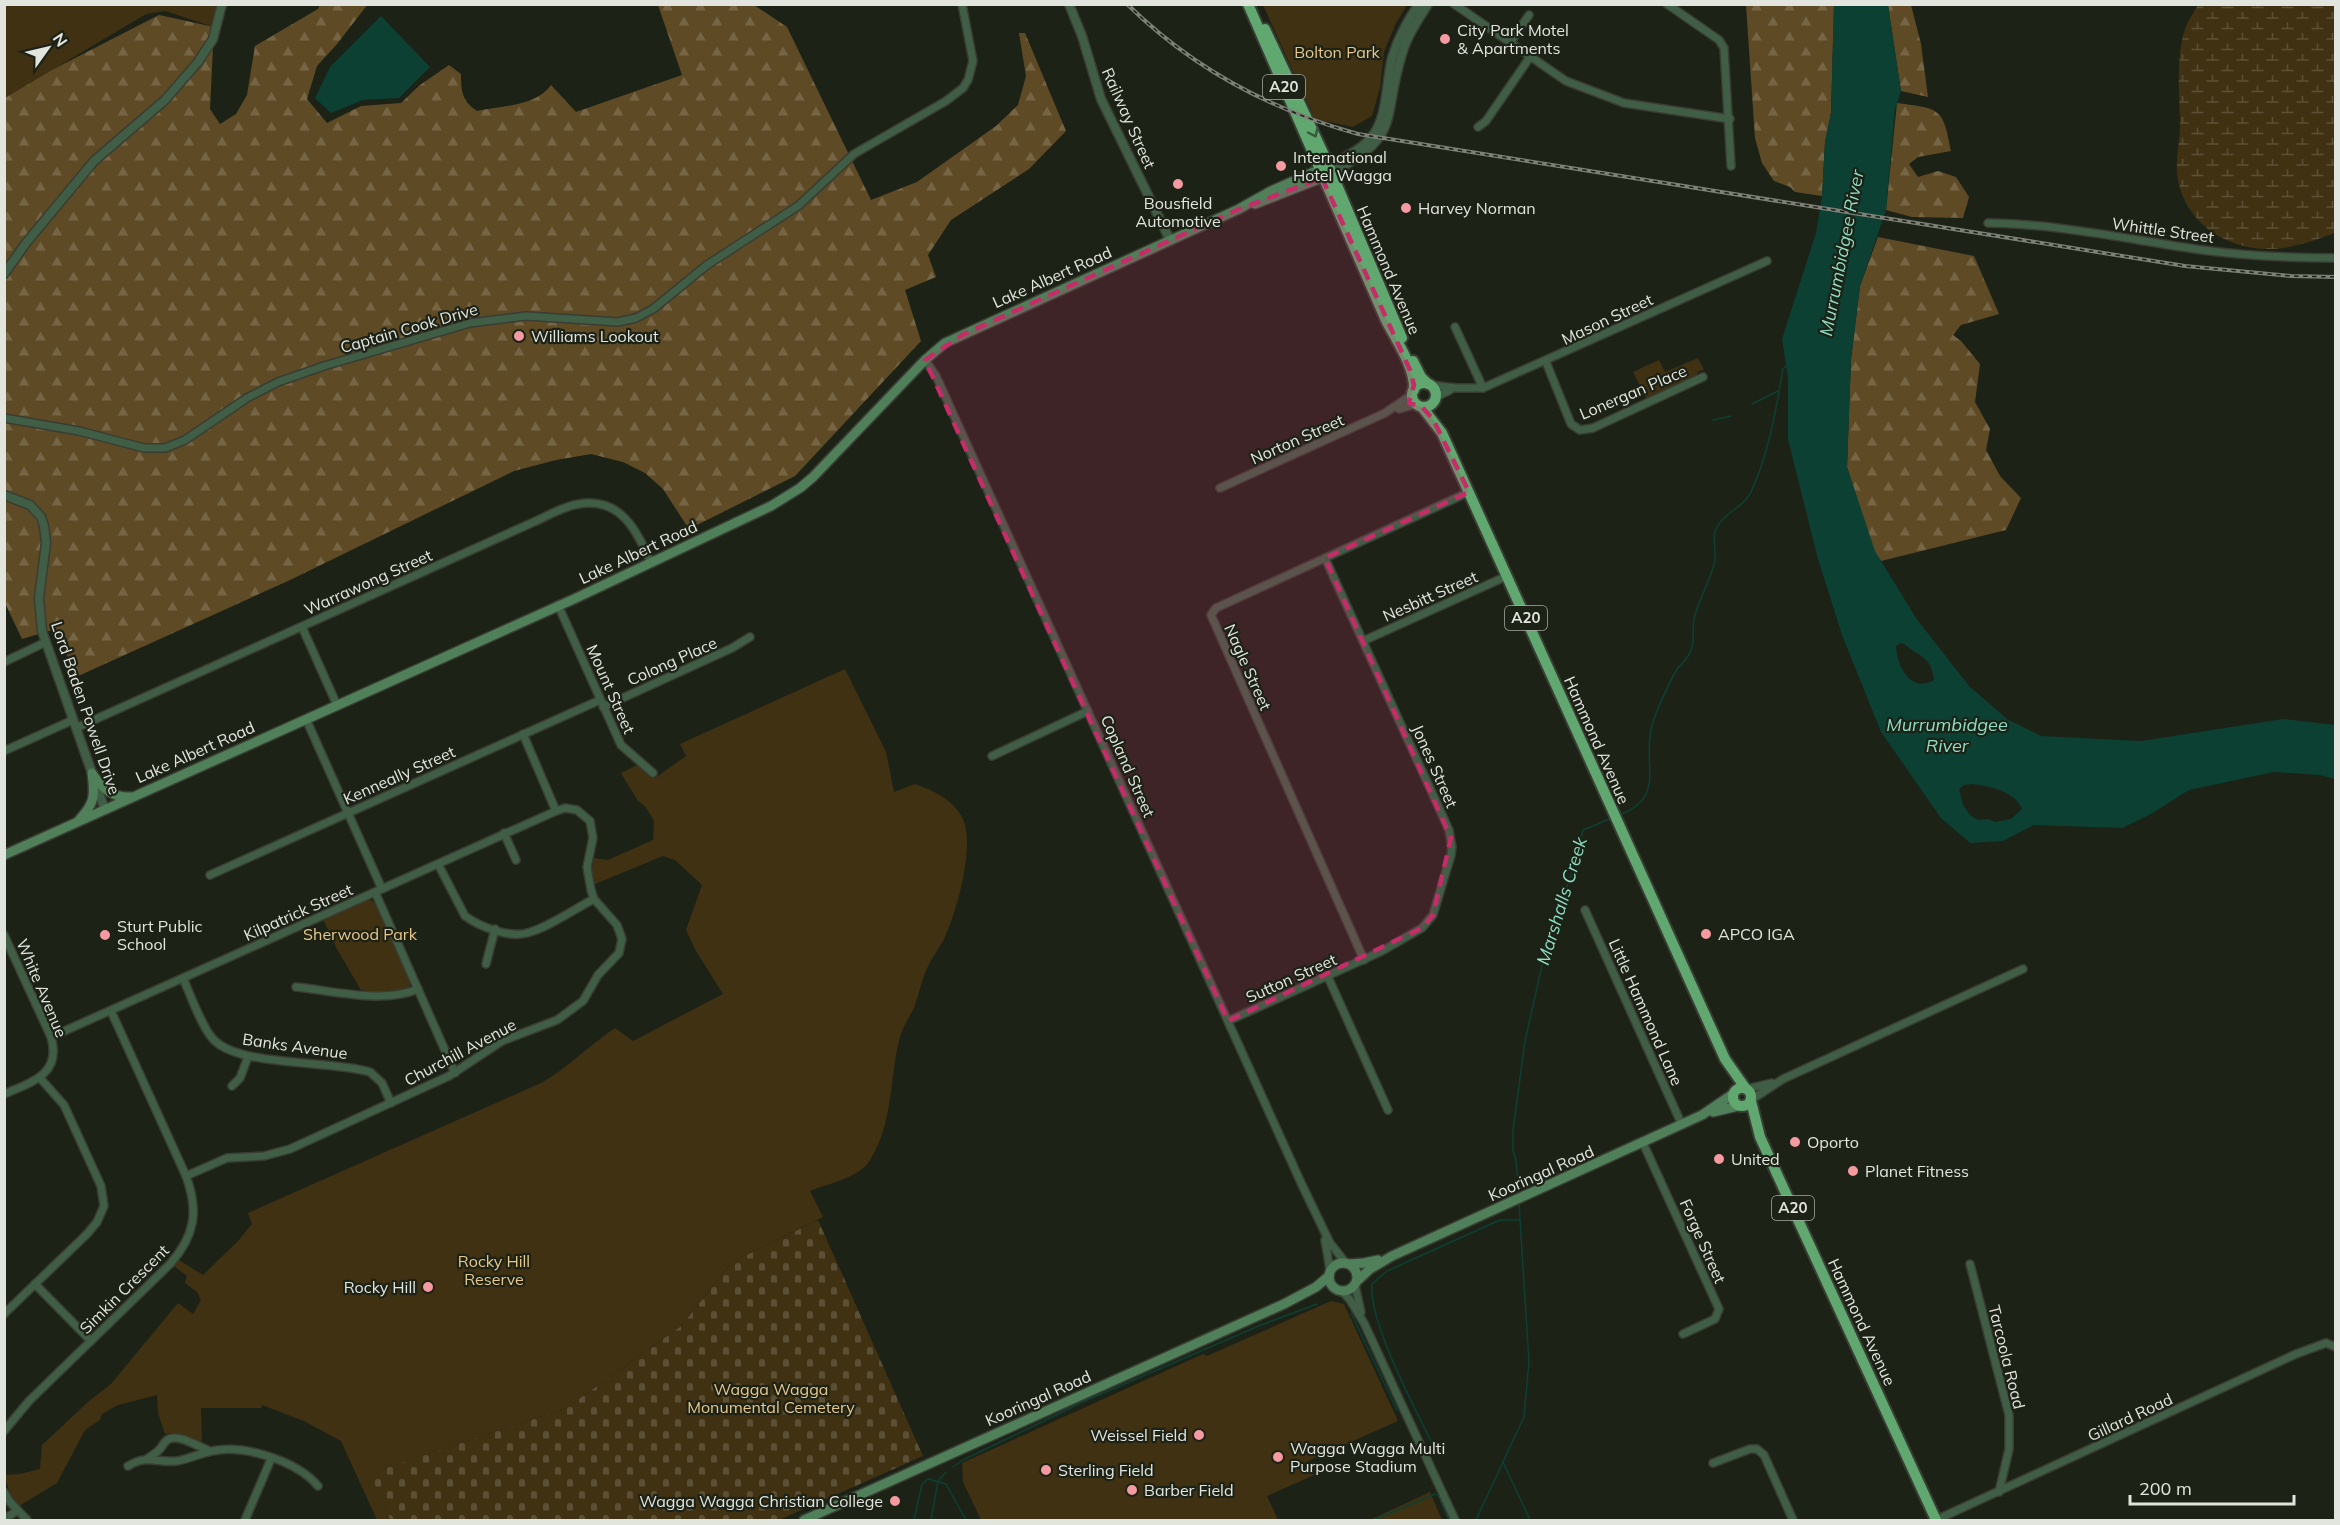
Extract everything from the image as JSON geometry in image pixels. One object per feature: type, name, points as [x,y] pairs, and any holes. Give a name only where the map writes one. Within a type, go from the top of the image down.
[{"type":"highway","name":"A20","points":[[1248,4],[1325,172]]},
{"type":"highway","name":"A20","points":[[1253,4],[1325,172]]},
{"type":"highway","name":"Hammond Avenue","points":[[1325,172],[1418,372],[1429,385]]},
{"type":"highway","name":"Hammond Avenue","points":[[1325,172],[1384,318],[1407,362],[1416,399],[1442,433],[1469,492],[1725,1059],[1734,1094]]},
{"type":"highway","points":[[1429,385],[1418,385],[1416,399],[1429,406],[1435,399]]},
{"type":"highway","name":"A20","points":[[1429,385],[1435,390],[1435,399]]},
{"type":"highway","name":"Hammond Avenue","points":[[1435,399],[1442,433]]},
{"type":"highway","name":"Hammond Avenue","points":[[1725,1059],[1746,1089]]},
{"type":"highway","points":[[1734,1094],[1739,1088],[1746,1089]]},
{"type":"highway","name":"A20","points":[[1746,1089],[1751,1094],[1751,1100]]},
{"type":"highway","name":"A20","points":[[1734,1094],[1734,1102],[1739,1106]]},
{"type":"highway","name":"Hammond Avenue","points":[[1751,1100],[1760,1137]]},
{"type":"highway","points":[[1739,1106],[1747,1105],[1751,1100]]},
{"type":"highway","name":"Hammond Avenue","points":[[1739,1106],[1760,1137],[1936,1521]]},
{"type":"main road","name":"Lake Albert Road","points":[[4,855],[771,507],[800,488],[925,360],[952,339],[1239,209],[1274,198],[1325,172]]},
{"type":"main road","points":[[92,773],[109,793],[133,797]]},
{"type":"main road","points":[[75,824],[88,809],[94,797],[92,773]]},
{"type":"main road","name":"Kooringal Road","points":[[1356,1283],[1370,1269],[1392,1256],[1682,1125],[1734,1094]]},
{"type":"main road","name":"Kooringal Road","points":[[1702,1115],[1739,1106]]},
{"type":"main road","name":"Kooringal Road","points":[[1347,1263],[1364,1263],[1392,1256]]},
{"type":"main road","points":[[1347,1263],[1356,1271],[1356,1283],[1347,1291],[1340,1291],[1330,1283],[1330,1273],[1335,1265],[1347,1263]]},
{"type":"main road","name":"Kooringal Road","points":[[804,1521],[1284,1304],[1316,1287],[1330,1273]]},
{"type":"main road","name":"Kooringal Road","points":[[1284,1304],[1314,1293],[1340,1291]]},
{"type":"street","points":[[4,274],[26,243],[94,162],[165,100],[198,62],[213,39],[222,4]]},
{"type":"street","name":"Captain Cook Drive","points":[[4,418],[79,431],[144,448],[165,448],[186,440],[247,398],[278,382],[470,323],[526,316],[618,322],[636,318],[653,309],[707,265],[798,206],[814,193],[845,160],[955,95],[968,80],[974,61],[962,4]]},
{"type":"street","name":"Railway Street","points":[[1069,4],[1082,36],[1103,104],[1170,240]]},
{"type":"street","points":[[1325,172],[1368,141],[1378,127],[1383,113],[1392,59],[1418,10],[1428,4]]},
{"type":"street","points":[[1454,4],[1566,81],[1618,102],[1730,119]]},
{"type":"street","points":[[1667,4],[1719,40],[1726,54],[1731,166]]},
{"type":"street","points":[[1510,43],[1530,15]]},
{"type":"street","points":[[1478,127],[1486,121],[1530,57]]},
{"type":"street","name":"Whittle Street","points":[[1988,223],[2035,225],[2216,251],[2287,258],[2336,258]]},
{"type":"street","name":"Mason Street","points":[[1429,385],[1483,388],[1546,362],[1767,261]]},
{"type":"street","points":[[1455,327],[1483,388]]},
{"type":"street","name":"Copland Street","points":[[925,360],[936,376],[1302,1185],[1330,1243],[1347,1263]]},
{"type":"street","name":"Lonergan Place","points":[[1546,362],[1571,424],[1580,430],[1588,430],[1703,377]]},
{"type":"street","name":"Mason Street","points":[[1435,399],[1456,388]]},
{"type":"street","name":"Norton Street","points":[[1220,488],[1416,399]]},
{"type":"street","name":"Nagle Street","points":[[1364,960],[1211,615],[1216,608],[1469,492]]},
{"type":"street","name":"Lord Baden Powell Drive","points":[[4,495],[30,505],[36,510],[44,526],[46,543],[39,609],[46,642],[105,810]]},
{"type":"street","name":"Warrawong Street","points":[[4,751],[75,724],[302,627],[536,521],[579,504],[609,508],[627,519],[639,535],[651,563]]},
{"type":"street","name":"Jones Street","points":[[1325,558],[1449,830],[1452,846],[1433,915],[1428,922],[1407,938],[1364,960]]},
{"type":"street","name":"Nesbitt Street","points":[[1363,641],[1507,576]]},
{"type":"street","name":"Mount Street","points":[[558,605],[623,747],[653,773]]},
{"type":"street","points":[[302,627],[337,705]]},
{"type":"street","name":"Colong Place","points":[[602,703],[732,648],[750,637]]},
{"type":"street","points":[[4,662],[46,642]]},
{"type":"street","name":"Kenneally Street","points":[[210,875],[522,734],[602,703]]},
{"type":"street","points":[[992,756],[1088,711]]},
{"type":"street","points":[[306,719],[382,889]]},
{"type":"street","points":[[522,734],[556,811]]},
{"type":"street","name":"Churchill Avenue","points":[[186,1176],[226,1158],[264,1156],[290,1149],[455,1072],[502,1041],[557,1020],[583,1001],[598,975],[619,953],[622,943],[617,925],[594,899],[587,867],[593,838],[590,821],[578,810],[565,808],[556,811]]},
{"type":"street","name":"Kilpatrick Street","points":[[51,1037],[556,811]]},
{"type":"street","points":[[504,833],[516,860]]},
{"type":"street","points":[[438,864],[465,916],[473,922],[495,929],[526,934],[594,899]]},
{"type":"street","points":[[375,892],[455,1072]]},
{"type":"street","name":"Little Hammond Lane","points":[[1585,910],[1682,1125]]},
{"type":"street","points":[[486,964],[495,929]]},
{"type":"street","name":"White Avenue","points":[[4,935],[51,1037],[52,1059],[46,1072],[39,1078]]},
{"type":"street","name":"Sutton Street","points":[[1228,1021],[1364,960]]},
{"type":"street","points":[[1751,1100],[1783,1079],[2023,969]]},
{"type":"street","points":[[1328,977],[1388,1110]]},
{"type":"street","name":"Banks Avenue","points":[[183,978],[211,1038],[221,1046],[248,1057],[370,1072],[382,1083],[391,1102]]},
{"type":"street","points":[[296,987],[383,996],[407,994],[418,989]]},
{"type":"street","name":"Simkin Crescent","points":[[4,1431],[29,1401],[170,1264],[186,1243],[192,1228],[194,1212],[192,1194],[186,1176],[111,1011]]},
{"type":"street","points":[[232,1086],[240,1078],[248,1057]]},
{"type":"street","points":[[4,1094],[39,1078],[64,1105],[101,1186],[104,1206],[97,1222],[87,1234],[4,1314]]},
{"type":"street","points":[[1746,1089],[1783,1079]]},
{"type":"street","name":"Forge Street","points":[[1643,1143],[1719,1310],[1715,1319],[1683,1334]]},
{"type":"street","name":"Copland Street","points":[[1302,1185],[1325,1240],[1330,1273]]},
{"type":"street","name":"Tarcoola Road","points":[[1970,1264],[2009,1415],[2009,1449],[1999,1492]]},
{"type":"street","points":[[1356,1283],[1364,1323]]},
{"type":"street","points":[[35,1284],[91,1341]]},
{"type":"street","points":[[1340,1291],[1350,1300],[1364,1323],[1455,1521]]},
{"type":"street","name":"Gillard Road","points":[[1936,1521],[2296,1354],[2326,1343],[2336,1347]]},
{"type":"street","points":[[128,1466],[147,1459],[160,1450],[166,1440],[175,1437],[210,1451]]},
{"type":"street","points":[[1713,1463],[1750,1449],[1757,1449],[1764,1455],[1793,1521]]},
{"type":"street","points":[[147,1459],[176,1462],[210,1451],[238,1450],[272,1459],[305,1473],[318,1486]]},
{"type":"street","points":[[245,1521],[272,1459]]},
{"type":"street","points":[[4,1492],[27,1521]]},
{"type":"street","points":[[4,1519],[17,1511]]},
{"type":"highlighted area","points":[[1322,178],[1410,370],[1414,385],[1409,403],[1422,407],[1433,419],[1469,492],[1325,558],[1451,838],[1433,915],[1422,928],[1228,1021],[925,360],[962,335],[1239,209]]},
{"type":"green space","points":[[368,4],[317,66],[307,99],[327,123],[361,106],[401,103],[420,85],[449,65],[461,74],[463,95],[477,111],[528,101],[545,92],[551,85],[576,112],[682,75],[658,5],[754,5],[787,27],[871,200],[917,182],[996,126],[1018,105],[1026,76],[1019,33],[1025,33],[1066,131],[1029,169],[951,220],[928,255],[936,277],[905,290],[921,341],[795,476],[689,529],[663,489],[645,473],[623,462],[591,454],[514,471],[290,580],[76,677],[56,629],[22,639],[5,603],[5,94],[159,15],[214,27],[210,109],[220,124],[236,114],[247,95],[255,46],[318,9],[320,5]]},
{"type":"green space","points":[[5,5],[218,5],[214,27],[165,11],[146,14],[5,98]]},
{"type":"green space","name":"Bolton Park","points":[[1263,5],[1407,5],[1396,23],[1384,52],[1380,88],[1372,116],[1353,127],[1315,119]]},
{"type":"green space","points":[[1746,5],[1834,5],[1831,113],[1825,142],[1822,196],[1795,192],[1790,187],[1774,181],[1762,163],[1755,138]]},
{"type":"green space","points":[[1888,5],[1911,5],[1921,44],[1928,97],[1901,91]]},
{"type":"green space","points":[[2198,5],[2335,5],[2335,233],[2283,248],[2249,247],[2234,243],[2209,230],[2189,208],[2182,195],[2177,172],[2180,128],[2179,63],[2185,29]]},
{"type":"green space","points":[[1897,103],[1930,109],[1937,112],[1941,118],[1951,151],[1918,157],[1909,164],[1918,177],[1938,171],[1956,177],[1969,197],[1963,218],[1912,217],[1886,210]]},
{"type":"green space","points":[[1878,237],[1974,256],[1999,314],[1961,325],[1953,335],[1980,364],[1975,402],[1990,429],[1986,450],[2000,476],[2021,498],[2006,530],[1881,561],[1874,551],[1847,467],[1851,360],[1860,286]]},
{"type":"green space","points":[[1698,358],[1704,370],[1646,398],[1633,372],[1659,360],[1665,372]]},
{"type":"green space","name":"Rocky Hill Reserve","points":[[845,669],[886,752],[894,792],[915,784],[948,800],[962,817],[967,843],[963,877],[950,925],[927,968],[914,1008],[900,1037],[887,1115],[878,1145],[865,1166],[852,1176],[810,1191],[823,1217],[732,1262],[681,1326],[566,1408],[370,1473],[390,1520],[377,1520],[341,1441],[304,1421],[262,1405],[261,1408],[201,1408],[202,1443],[176,1433],[165,1434],[158,1413],[157,1395],[118,1405],[102,1414],[100,1420],[85,1430],[57,1483],[19,1506],[10,1493],[4,1475],[40,1469],[42,1445],[89,1401],[111,1384],[178,1303],[193,1314],[201,1300],[197,1292],[185,1283],[187,1276],[174,1266],[179,1260],[203,1275],[252,1224],[248,1213],[541,1083],[615,1028],[633,1041],[723,994],[696,951],[686,930],[702,885],[675,860],[663,856],[595,884],[592,869],[594,858],[608,860],[653,840],[654,821],[645,806],[638,801],[621,773],[639,764],[655,778],[686,756],[680,744]]},
{"type":"green space","name":"Sherwood Park","points":[[369,899],[376,904],[411,982],[405,990],[387,993],[361,990],[337,949],[323,919]]},
{"type":"green space","name":"Wagga Wagga Monumental Cemetery","points":[[818,1220],[923,1456],[779,1520],[390,1520],[369,1473],[566,1408],[681,1326],[732,1262]]},
{"type":"green space","points":[[1331,1301],[1344,1304],[1398,1421],[1308,1461],[1314,1475],[1267,1496],[1278,1520],[981,1520],[963,1482],[962,1463],[1203,1354],[1207,1356]]},
{"type":"green space","points":[[1430,1492],[1442,1520],[1370,1520]]},
{"type":"water","name":"Murrumbidgee River","points":[[1834,5],[1888,5],[1901,91],[1895,109],[1886,210],[1860,286],[1851,360],[1847,467],[1875,551],[1916,618],[1969,686],[2007,719],[2041,736],[2141,741],[2283,719],[2335,725],[2335,779],[2320,775],[2274,772],[2189,790],[2151,814],[2122,828],[2034,825],[2003,841],[1970,843],[1941,818],[1881,732],[1842,635],[1818,559],[1788,439],[1788,378],[1782,339],[1816,233],[1822,197],[1825,142],[1831,113]],"holes":[[[1900,643],[1928,662],[1934,680],[1918,683],[1906,675],[1897,653],[1896,646]],[[1972,784],[2008,794],[2019,803],[2022,809],[2011,819],[1995,822],[1988,819],[1978,820],[1970,815],[1963,805],[1959,789],[1964,785]]]},
{"type":"water","points":[[381,16],[430,67],[399,98],[363,100],[331,113],[315,98],[330,67]]},
{"type":"waterway","name":"Marshalls Creek","points":[[1619,815],[1634,808],[1643,799],[1648,789],[1649,740],[1652,726],[1671,680],[1691,650],[1696,612],[1714,566],[1715,532],[1722,520],[1748,498],[1751,492],[1767,447],[1783,369],[1787,365]]},
{"type":"waterway","points":[[1752,404],[1778,391]]},
{"type":"waterway","points":[[1713,420],[1731,416]]},
{"type":"waterway","name":"Marshalls Creek","points":[[1519,1195],[1513,1131],[1525,1041],[1546,948],[1574,866],[1583,830],[1612,818]]},
{"type":"waterway","name":"Marshalls Creek","points":[[1476,1520],[1524,1417],[1529,1362],[1519,1203]]},
{"type":"waterway","points":[[1433,1445],[1385,1341],[1377,1319],[1372,1284],[1387,1271],[1500,1220],[1520,1220]]},
{"type":"waterway","points":[[953,1467],[1085,1401],[1261,1325],[1317,1304]]},
{"type":"waterway","points":[[1351,1313],[1397,1410]]},
{"type":"waterway","points":[[1503,1462],[1530,1520]]},
{"type":"waterway","points":[[931,1520],[938,1481],[946,1472]]},
{"type":"waterway","points":[[914,1520],[922,1484],[928,1479],[946,1484],[966,1520]]},
{"type":"waterway","points":[[1374,1520],[1435,1494],[1439,1497],[1449,1520]]},
{"type":"railway","points":[[1127,4],[1178,48],[1234,84],[1294,113],[1358,134],[2185,266],[2291,276],[2336,277]]},
{"type":"place","name":"City Park Motel & Apartments","points":[[1445,39]]},
{"type":"place","name":"International Hotel Wagga","points":[[1281,166]]},
{"type":"place","name":"Bousfield Automotive","points":[[1178,184]]},
{"type":"place","name":"Harvey Norman","points":[[1406,208]]},
{"type":"place","name":"Williams Lookout","points":[[519,336]]},
{"type":"place","name":"APCO IGA","points":[[1706,934]]},
{"type":"place","name":"Sturt Public School","points":[[105,935]]},
{"type":"place","name":"Oporto","points":[[1795,1142]]},
{"type":"place","name":"United","points":[[1719,1159]]},
{"type":"place","name":"Planet Fitness","points":[[1853,1171]]},
{"type":"place","name":"Rocky Hill","points":[[428,1287]]},
{"type":"place","name":"Weissel Field","points":[[1199,1435]]},
{"type":"place","name":"Wagga Wagga Multi Purpose Stadium","points":[[1278,1457]]},
{"type":"place","name":"Sterling Field","points":[[1046,1470]]},
{"type":"place","name":"Barber Field","points":[[1132,1490]]},
{"type":"place","name":"Wagga Wagga Christian College","points":[[895,1501]]}]
